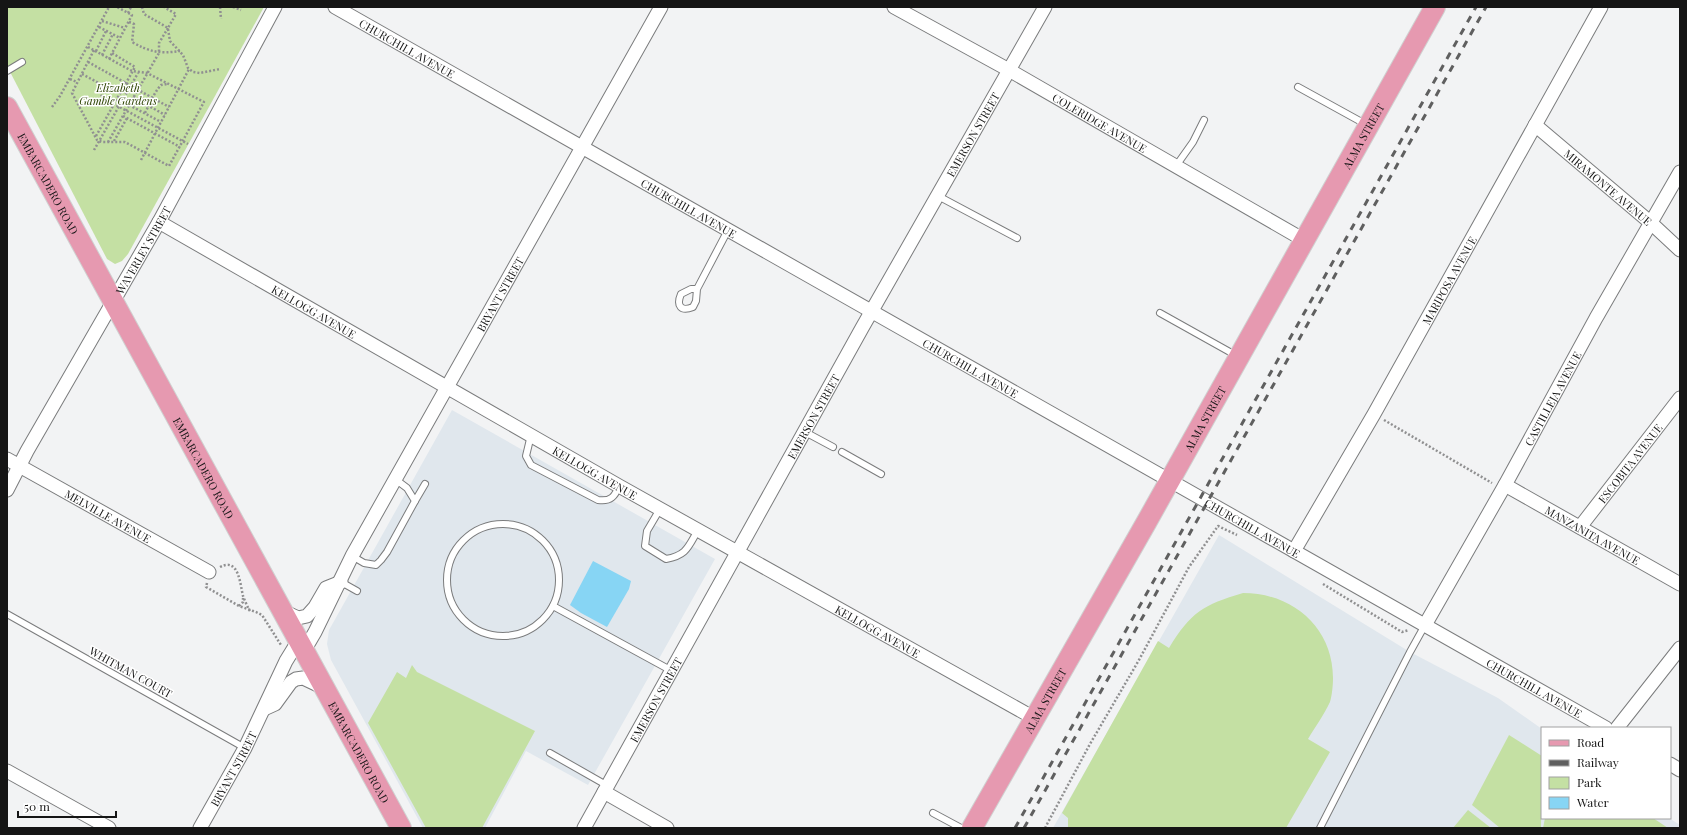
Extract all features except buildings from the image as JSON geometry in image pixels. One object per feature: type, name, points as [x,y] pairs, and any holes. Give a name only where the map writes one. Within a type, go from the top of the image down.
[{"type":"main road","name":"ALMA STREET","points":[[972,828],[1436,7]]},
{"type":"main road","name":"EMBARCADERO ROAD","points":[[7,108],[282,610],[292,648],[324,688],[401,828]]},
{"type":"street","name":"WAVERLEY STREET","points":[[7,490],[19,466],[159,222],[275,7]]},
{"type":"street","name":"CHURCHILL AVENUE","points":[[335,7],[1604,727]]},
{"type":"street","name":"BRYANT STREET","points":[[200,828],[245,748],[286,661],[294,648],[292,648],[308,644],[316,632],[352,556],[661,7]]},
{"type":"street","name":"COLERIDGE AVENUE","points":[[894,7],[1009,70],[1304,240]]},
{"type":"street","name":"EMERSON STREET","points":[[584,828],[872,312],[1045,7]]},
{"type":"street","name":"MARIPOSA AVENUE","points":[[1294,551],[1374,414],[1601,7]]},
{"type":"street","name":"MIRAMONTE AVENUE","points":[[1535,126],[1651,223],[1680,250]]},
{"type":"street","name":"CASTILLEJA AVENUE","points":[[1425,625],[1505,485],[1557,388],[1680,172]]},
{"type":"street","name":"KELLOGG AVENUE","points":[[159,222],[619,486],[1034,718]]},
{"type":"street","name":"ESCOBITA AVENUE","points":[[1580,527],[1680,398]]},
{"type":"street","name":"MELVILLE AVENUE","points":[[7,459],[209,572]]},
{"type":"street","name":"MANZANITA AVENUE","points":[[1505,485],[1680,584]]},
{"type":"street","points":[[282,610],[298,618],[307,616],[315,607],[326,588],[341,582]]},
{"type":"street","points":[[1618,727],[1680,648]]},
{"type":"street","name":"BRYANT STREET","points":[[264,709],[275,704],[291,682],[296,679],[303,678],[324,688]]},
{"type":"street","points":[[1671,765],[1680,770]]},
{"type":"street","points":[[7,771],[109,828]]},
{"type":"street","points":[[606,789],[668,828]]},
{"type":"lane","points":[[7,71],[22,62]]},
{"type":"lane","points":[[1298,87],[1368,126]]},
{"type":"lane","points":[[1176,166],[1193,142],[1204,120]]},
{"type":"lane","points":[[938,196],[1017,238]]},
{"type":"lane","points":[[697,289],[728,230]]},
{"type":"lane","points":[[1160,313],[1238,356]]},
{"type":"lane","points":[[805,432],[833,447]]},
{"type":"lane","points":[[531,436],[526,456],[531,465],[598,500],[605,501],[611,499],[615,495],[619,486]]},
{"type":"lane","points":[[842,452],[881,474]]},
{"type":"lane","points":[[396,479],[407,488],[415,501]]},
{"type":"lane","points":[[352,556],[369,565],[376,565],[381,560],[425,484]]},
{"type":"lane","points":[[660,509],[647,531],[645,546],[666,559],[682,554],[698,530]]},
{"type":"lane","points":[[509,523],[530,530],[547,544],[557,563],[560,585],[553,606],[539,624],[520,634],[498,636],[477,630],[460,615],[449,596],[447,574],[454,553],[468,536],[487,526],[509,523]]},
{"type":"lane","points":[[341,582],[357,591]]},
{"type":"lane","points":[[553,606],[672,671]]},
{"type":"lane","name":"WHITMAN COURT","points":[[7,614],[245,748]]},
{"type":"lane","points":[[1320,828],[1425,625]]},
{"type":"lane","points":[[550,753],[606,789]]},
{"type":"lane","points":[[933,813],[961,828]]},
{"type":"path","points":[[52,107],[70,79],[109,7]]},
{"type":"path","points":[[109,59],[132,15],[117,7]]},
{"type":"path","points":[[128,13],[131,7]]},
{"type":"path","points":[[142,7],[144,14],[168,28]]},
{"type":"path","points":[[108,142],[159,53],[159,43],[176,14],[164,7]]},
{"type":"path","points":[[220,7],[221,19]]},
{"type":"path","points":[[233,7],[241,10]]},
{"type":"path","points":[[102,21],[125,28]]},
{"type":"path","points":[[129,22],[134,24],[132,42],[148,51],[159,53],[180,51]]},
{"type":"path","points":[[99,27],[120,38]]},
{"type":"path","points":[[168,28],[170,41],[180,51],[189,69],[193,72],[200,73],[220,69]]},
{"type":"path","points":[[88,47],[95,51],[102,55],[109,59],[132,71],[147,73],[204,102],[170,166],[125,142],[108,142],[97,140],[72,93],[77,82],[82,74],[88,62],[95,51],[106,31]]},
{"type":"path","points":[[102,55],[113,34]]},
{"type":"path","points":[[95,137],[135,67],[112,53]]},
{"type":"path","points":[[88,62],[169,107]]},
{"type":"path","points":[[140,160],[189,69]]},
{"type":"path","points":[[94,150],[120,107],[138,73]]},
{"type":"path","points":[[82,74],[106,87],[101,97],[183,141]]},
{"type":"path","points":[[70,79],[77,82]]},
{"type":"path","points":[[145,113],[156,91],[161,85],[168,84]]},
{"type":"path","points":[[133,97],[165,115]]},
{"type":"path","points":[[129,105],[161,122]]},
{"type":"path","points":[[123,116],[180,147]]},
{"type":"path","points":[[114,142],[127,118]]},
{"type":"path","points":[[1374,414],[1497,486],[1505,485]]},
{"type":"path","points":[[1045,828],[1189,567],[1218,526],[1244,538]]},
{"type":"path","points":[[221,567],[226,564],[233,567],[236,571],[243,597],[250,611]]},
{"type":"path","points":[[1322,583],[1402,632],[1425,625]]},
{"type":"path","points":[[206,586],[239,606],[256,612],[265,619],[292,648]]},
{"type":"path","points":[[239,606],[243,597]]},
{"type":"shaded area","points":[[452,410],[715,559],[588,785],[526,751],[485,828],[423,828],[331,660],[327,644],[329,630]]},
{"type":"shaded area","points":[[1219,535],[1410,652],[1498,698],[1541,728],[1541,819],[1671,819],[1680,825],[1680,828],[1053,828]]},
{"type":"green space","name":"Elizabeth Gamble Gardens","points":[[7,7],[264,7],[128,254],[122,261],[115,264],[107,259],[7,66]]},
{"type":"green space","points":[[1243,593],[1278,599],[1293,606],[1306,616],[1317,629],[1326,643],[1331,660],[1333,681],[1330,702],[1308,739],[1330,752],[1286,828],[1068,828],[1068,818],[1062,813],[1158,641],[1169,648],[1184,626],[1199,612],[1208,606]]},
{"type":"green space","points":[[412,665],[417,672],[535,731],[482,828],[426,828],[368,723],[397,672],[406,678]]},
{"type":"green space","points":[[1509,735],[1541,755],[1541,828],[1500,828],[1472,805]]},
{"type":"green space","points":[[1468,810],[1491,828],[1453,828]]},
{"type":"green space","points":[[1545,819],[1654,819],[1668,828],[1543,828]]},
{"type":"water","points":[[593,561],[631,581],[629,589],[607,627],[581,613],[570,605]]},
{"type":"railway","points":[[1015,828],[1476,7]]},
{"type":"railway","points":[[1024,828],[1486,7]]}]
